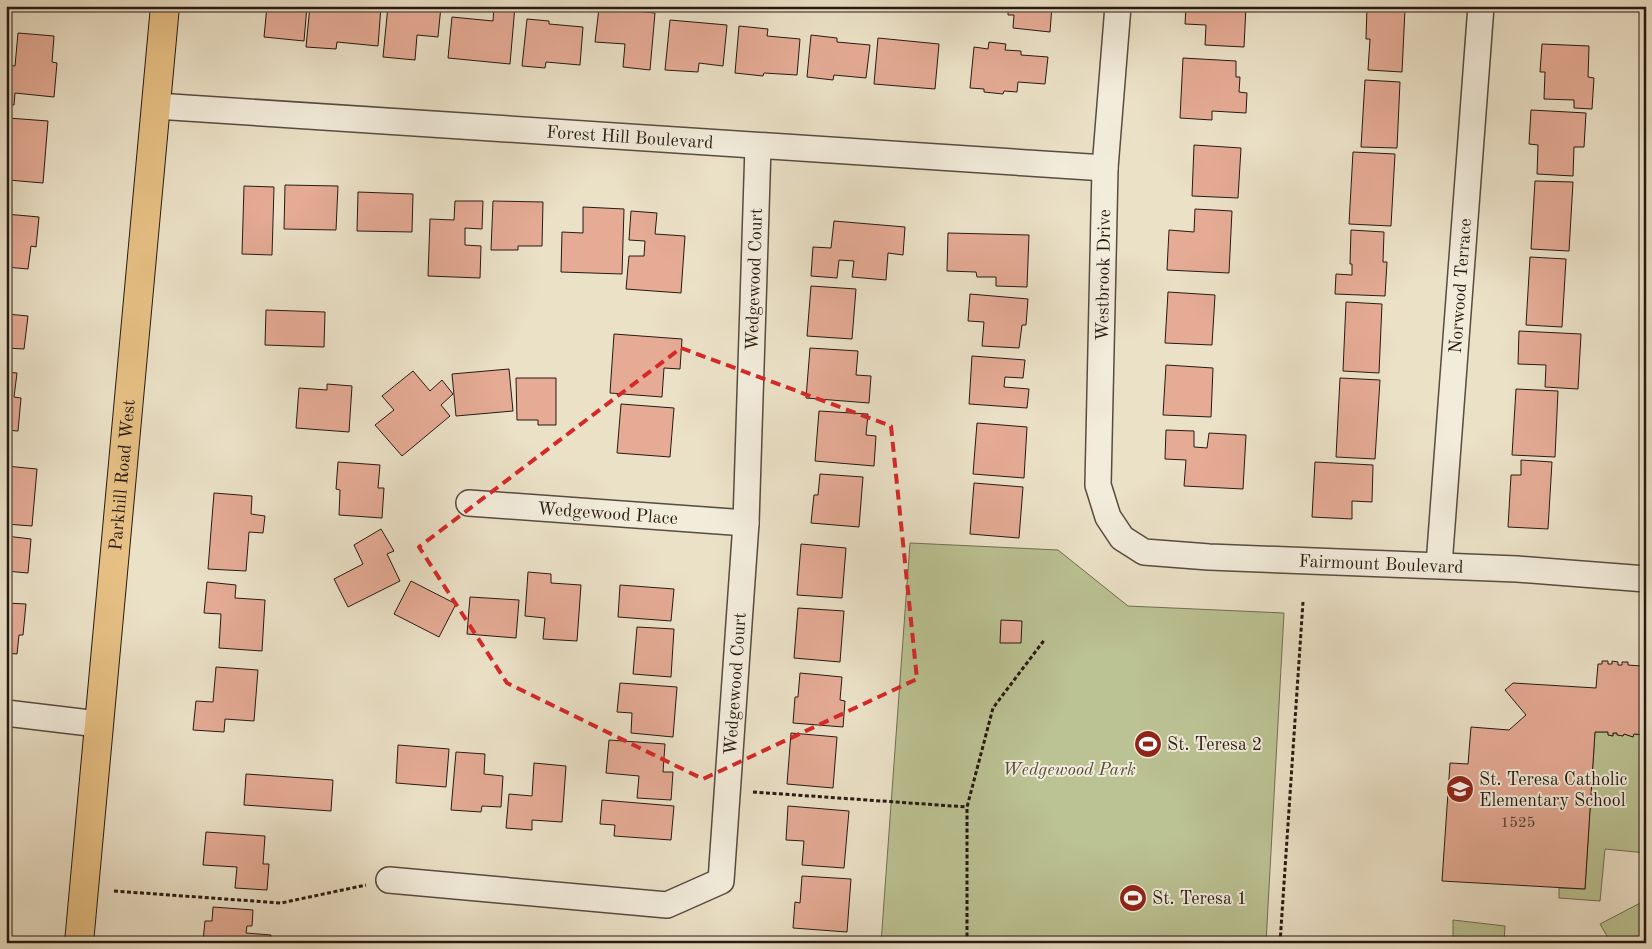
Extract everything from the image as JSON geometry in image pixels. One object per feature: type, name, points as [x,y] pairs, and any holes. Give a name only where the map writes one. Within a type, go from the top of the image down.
[{"type":"main road","name":"Parkhill Road West","points":[[79,943],[165,6]]},
{"type":"street","name":"Westbrook Drive","points":[[1118,6],[1105,168],[1098,485],[1108,517],[1122,538]]},
{"type":"street","name":"Norwood Terrace","points":[[1439,565],[1481,6]]},
{"type":"street","name":"Forest Hill Boulevard","points":[[156,106],[758,147],[1105,168]]},
{"type":"street","name":"Wedgewood Court","points":[[389,880],[667,905],[721,881],[746,523],[758,147]]},
{"type":"street","name":"Wedgewood Place","points":[[469,503],[746,523]]},
{"type":"street","name":"Fairmount Boulevard","points":[[1122,538],[1144,552],[1209,557],[1439,565],[1646,579]]},
{"type":"street","points":[[6,713],[98,724]]},
{"type":"path","points":[[1280,943],[1303,602]]},
{"type":"path","points":[[967,943],[967,807],[993,708],[1044,639]]},
{"type":"path","points":[[728,791],[967,807]]},
{"type":"path","points":[[114,891],[281,903],[389,880]]},
{"type":"highlighted area","points":[[681,348],[891,426],[917,679],[703,779],[507,683],[419,547]]},
{"type":"green space","name":"Wedgewood Park","points":[[910,543],[1058,550],[1128,606],[1284,613],[1266,943],[881,943]]},
{"type":"green space","points":[[1595,732],[1608,732],[1608,735],[1613,736],[1613,733],[1633,737],[1634,734],[1646,735],[1646,853],[1605,849],[1600,901],[1559,898],[1559,888],[1585,889]]},
{"type":"green space","points":[[1646,900],[1646,943],[1611,943],[1600,924]]},
{"type":"green space","points":[[1453,920],[1505,926],[1504,943],[1453,943]]},
{"type":"building","points":[[267,6],[307,6],[304,41],[264,37]]},
{"type":"building","points":[[310,6],[381,6],[378,46],[337,42],[336,49],[306,47]]},
{"type":"building","points":[[388,6],[441,6],[438,37],[417,35],[415,60],[383,57]]},
{"type":"building","points":[[494,6],[515,6],[510,64],[448,58],[452,17],[493,21]]},
{"type":"building","points":[[1008,6],[1052,6],[1050,32],[1013,28],[1014,15],[1008,15]]},
{"type":"building","points":[[1186,6],[1246,6],[1244,47],[1205,45],[1206,25],[1185,24]]},
{"type":"building","points":[[1367,7],[1405,9],[1402,72],[1368,70],[1370,39],[1366,39]]},
{"type":"building","points":[[599,8],[655,13],[650,70],[623,67],[625,44],[595,42]]},
{"type":"building","points":[[527,19],[549,21],[549,24],[583,27],[580,65],[546,62],[545,68],[522,66]]},
{"type":"building","points":[[670,20],[727,25],[723,66],[699,63],[698,72],[665,70]]},
{"type":"building","points":[[739,26],[768,29],[767,36],[800,39],[797,75],[764,73],[763,76],[735,73]]},
{"type":"building","points":[[18,33],[54,36],[52,62],[57,63],[54,97],[15,93],[14,105],[6,105],[7,65],[15,66]]},
{"type":"building","points":[[811,35],[837,38],[837,42],[870,45],[866,78],[834,75],[833,80],[807,77]]},
{"type":"building","points":[[878,38],[939,44],[935,89],[874,84]]},
{"type":"building","points":[[989,42],[1006,44],[1005,50],[1021,51],[1021,55],[1048,57],[1045,84],[1018,82],[1017,92],[1004,91],[1003,94],[984,92],[984,89],[970,88],[974,47],[988,49]]},
{"type":"building","points":[[1542,44],[1589,46],[1588,77],[1594,78],[1592,109],[1574,108],[1574,100],[1544,99],[1545,72],[1540,72]]},
{"type":"building","points":[[1183,58],[1236,61],[1236,77],[1240,77],[1239,92],[1247,93],[1246,113],[1212,111],[1212,120],[1180,118]]},
{"type":"building","points":[[1365,80],[1400,82],[1397,148],[1361,147]]},
{"type":"building","points":[[1531,110],[1586,113],[1584,147],[1574,147],[1573,176],[1537,174],[1538,145],[1529,144]]},
{"type":"building","points":[[8,118],[48,121],[43,183],[8,180],[10,164],[6,164],[6,139]]},
{"type":"building","points":[[1194,145],[1241,148],[1238,198],[1192,196]]},
{"type":"building","points":[[1353,152],[1395,154],[1391,226],[1349,224]]},
{"type":"building","points":[[1535,181],[1573,182],[1569,251],[1531,249]]},
{"type":"building","points":[[285,185],[338,186],[336,230],[284,229]]},
{"type":"building","points":[[244,186],[274,187],[272,255],[242,254]]},
{"type":"building","points":[[358,192],[413,194],[412,232],[357,231]]},
{"type":"building","points":[[455,201],[483,201],[482,229],[465,228],[465,245],[481,246],[480,278],[428,276],[430,219],[454,220]]},
{"type":"building","points":[[493,201],[543,202],[542,246],[518,246],[518,250],[491,250]]},
{"type":"building","points":[[583,207],[624,209],[622,274],[561,272],[562,232],[583,233]]},
{"type":"building","points":[[1195,209],[1232,211],[1229,273],[1167,270],[1169,230],[1194,232]]},
{"type":"building","points":[[631,211],[657,213],[655,234],[685,236],[681,293],[626,289],[629,256],[644,256],[645,241],[629,240]]},
{"type":"building","points":[[6,214],[39,217],[36,247],[31,246],[28,269],[6,267]]},
{"type":"building","points":[[834,221],[905,227],[903,255],[888,253],[886,280],[852,277],[854,261],[839,260],[837,278],[811,276],[813,247],[831,248]]},
{"type":"building","points":[[1351,230],[1384,232],[1383,262],[1387,262],[1385,296],[1335,294],[1336,274],[1352,275],[1352,264],[1350,264]]},
{"type":"building","points":[[948,233],[1029,235],[1027,287],[996,286],[996,277],[977,277],[976,272],[947,271]]},
{"type":"building","points":[[1530,257],[1566,259],[1562,327],[1526,325]]},
{"type":"building","points":[[6,277],[10,278],[7,314],[28,316],[24,349],[6,348]]},
{"type":"building","points":[[811,286],[856,289],[852,339],[807,336]]},
{"type":"building","points":[[1168,292],[1215,295],[1212,345],[1165,343]]},
{"type":"building","points":[[970,294],[1028,299],[1026,325],[1022,325],[1019,348],[982,346],[984,322],[968,321]]},
{"type":"building","points":[[1346,302],[1382,304],[1379,373],[1343,371]]},
{"type":"building","points":[[266,310],[325,312],[324,347],[265,345]]},
{"type":"building","points":[[1519,331],[1581,334],[1578,389],[1545,387],[1546,365],[1518,364]]},
{"type":"building","points":[[614,334],[682,339],[680,369],[664,368],[662,397],[610,393]]},
{"type":"building","points":[[810,348],[858,351],[856,375],[871,376],[869,403],[806,398]]},
{"type":"building","points":[[972,356],[1025,360],[1023,378],[1005,377],[1004,387],[1029,389],[1027,408],[969,404]]},
{"type":"building","points":[[1166,365],[1213,368],[1211,417],[1163,415]]},
{"type":"building","points":[[509,369],[513,411],[456,416],[452,374]]},
{"type":"building","points":[[413,371],[430,391],[442,380],[453,394],[441,405],[450,416],[402,456],[375,425],[394,410],[382,396]]},
{"type":"building","points":[[6,372],[17,373],[14,397],[21,398],[18,431],[6,430]]},
{"type":"building","points":[[516,378],[556,378],[556,425],[538,425],[538,420],[517,420]]},
{"type":"building","points":[[1340,378],[1380,380],[1375,459],[1336,457]]},
{"type":"building","points":[[327,384],[352,386],[349,432],[296,428],[299,388],[327,390]]},
{"type":"building","points":[[1516,389],[1558,391],[1555,457],[1512,455]]},
{"type":"building","points":[[621,404],[674,408],[670,457],[617,453]]},
{"type":"building","points":[[819,411],[868,414],[866,435],[876,436],[874,466],[815,461]]},
{"type":"building","points":[[977,423],[1027,427],[1024,478],[973,474]]},
{"type":"building","points":[[1166,430],[1194,431],[1194,447],[1207,448],[1209,433],[1246,435],[1243,489],[1184,486],[1186,460],[1165,459]]},
{"type":"building","points":[[1521,460],[1552,462],[1548,529],[1508,527],[1511,475],[1521,475]]},
{"type":"building","points":[[338,462],[380,465],[378,488],[384,488],[382,518],[339,515],[340,490],[336,489]]},
{"type":"building","points":[[1315,462],[1373,465],[1372,502],[1352,501],[1352,519],[1312,517]]},
{"type":"building","points":[[6,466],[37,469],[32,526],[6,524]]},
{"type":"building","points":[[820,474],[863,477],[859,527],[811,523],[814,495],[818,495]]},
{"type":"building","points":[[974,483],[1023,487],[1019,538],[970,534]]},
{"type":"building","points":[[214,493],[252,496],[251,514],[265,516],[263,533],[249,532],[246,571],[208,569]]},
{"type":"building","points":[[381,529],[394,551],[387,554],[400,581],[348,607],[334,579],[363,564],[354,545]]},
{"type":"building","points":[[6,536],[31,539],[28,573],[6,571]]},
{"type":"building","points":[[801,544],[846,548],[842,598],[797,595]]},
{"type":"building","points":[[528,572],[551,574],[551,583],[581,585],[577,641],[543,639],[545,618],[525,616]]},
{"type":"building","points":[[411,581],[456,604],[439,637],[394,614]]},
{"type":"building","points":[[207,582],[236,585],[235,598],[265,600],[262,651],[219,648],[221,614],[204,613]]},
{"type":"building","points":[[620,585],[674,589],[671,621],[618,617]]},
{"type":"building","points":[[470,597],[519,600],[516,638],[467,634]]},
{"type":"building","points":[[6,603],[26,604],[23,635],[19,635],[17,654],[6,653]]},
{"type":"building","points":[[798,608],[844,611],[840,662],[794,658]]},
{"type":"building","points":[[1001,620],[1022,621],[1021,643],[1000,643]]},
{"type":"building","points":[[637,627],[674,629],[671,677],[633,674]]},
{"type":"building","points":[[1602,661],[1608,661],[1608,664],[1612,664],[1612,661],[1618,662],[1618,665],[1622,665],[1622,662],[1628,662],[1628,665],[1641,666],[1642,663],[1646,664],[1646,735],[1634,734],[1633,737],[1613,733],[1613,736],[1608,735],[1608,732],[1595,732],[1585,889],[1442,881],[1450,763],[1468,764],[1471,727],[1509,730],[1526,715],[1505,690],[1513,683],[1596,688],[1598,664],[1602,664]]},
{"type":"building","points":[[216,667],[258,670],[254,721],[225,719],[224,732],[193,730],[196,701],[213,702]]},
{"type":"building","points":[[800,673],[842,677],[840,700],[845,701],[843,727],[793,723],[795,697],[798,697]]},
{"type":"building","points":[[620,683],[677,687],[673,737],[631,733],[632,713],[617,712]]},
{"type":"building","points":[[791,733],[837,737],[833,788],[787,784]]},
{"type":"building","points":[[609,740],[665,744],[663,772],[673,772],[671,800],[637,798],[639,776],[606,773]]},
{"type":"building","points":[[398,745],[449,749],[446,787],[396,783]]},
{"type":"building","points":[[456,752],[485,754],[484,774],[503,776],[501,807],[482,806],[481,812],[451,810]]},
{"type":"building","points":[[534,763],[566,766],[562,822],[532,820],[532,830],[506,828],[509,794],[532,796]]},
{"type":"building","points":[[246,774],[333,780],[331,811],[244,805]]},
{"type":"building","points":[[602,800],[674,806],[671,840],[614,836],[615,825],[600,824]]},
{"type":"building","points":[[788,806],[849,811],[844,868],[802,865],[804,841],[786,840]]},
{"type":"building","points":[[206,832],[265,836],[263,864],[269,864],[267,890],[235,888],[237,867],[203,865]]},
{"type":"building","points":[[802,876],[851,879],[847,932],[793,928],[795,902],[800,903]]},
{"type":"building","points":[[213,907],[253,910],[252,926],[247,926],[246,933],[271,935],[270,943],[211,943],[203,941],[205,921],[212,921]]},
{"type":"place","name":"St. Teresa 2","points":[[1148,744]]},
{"type":"place","name":"St. Teresa Catholic Elementary School","points":[[1460,789]]},
{"type":"place","name":"St. Teresa 1","points":[[1133,898]]}]
